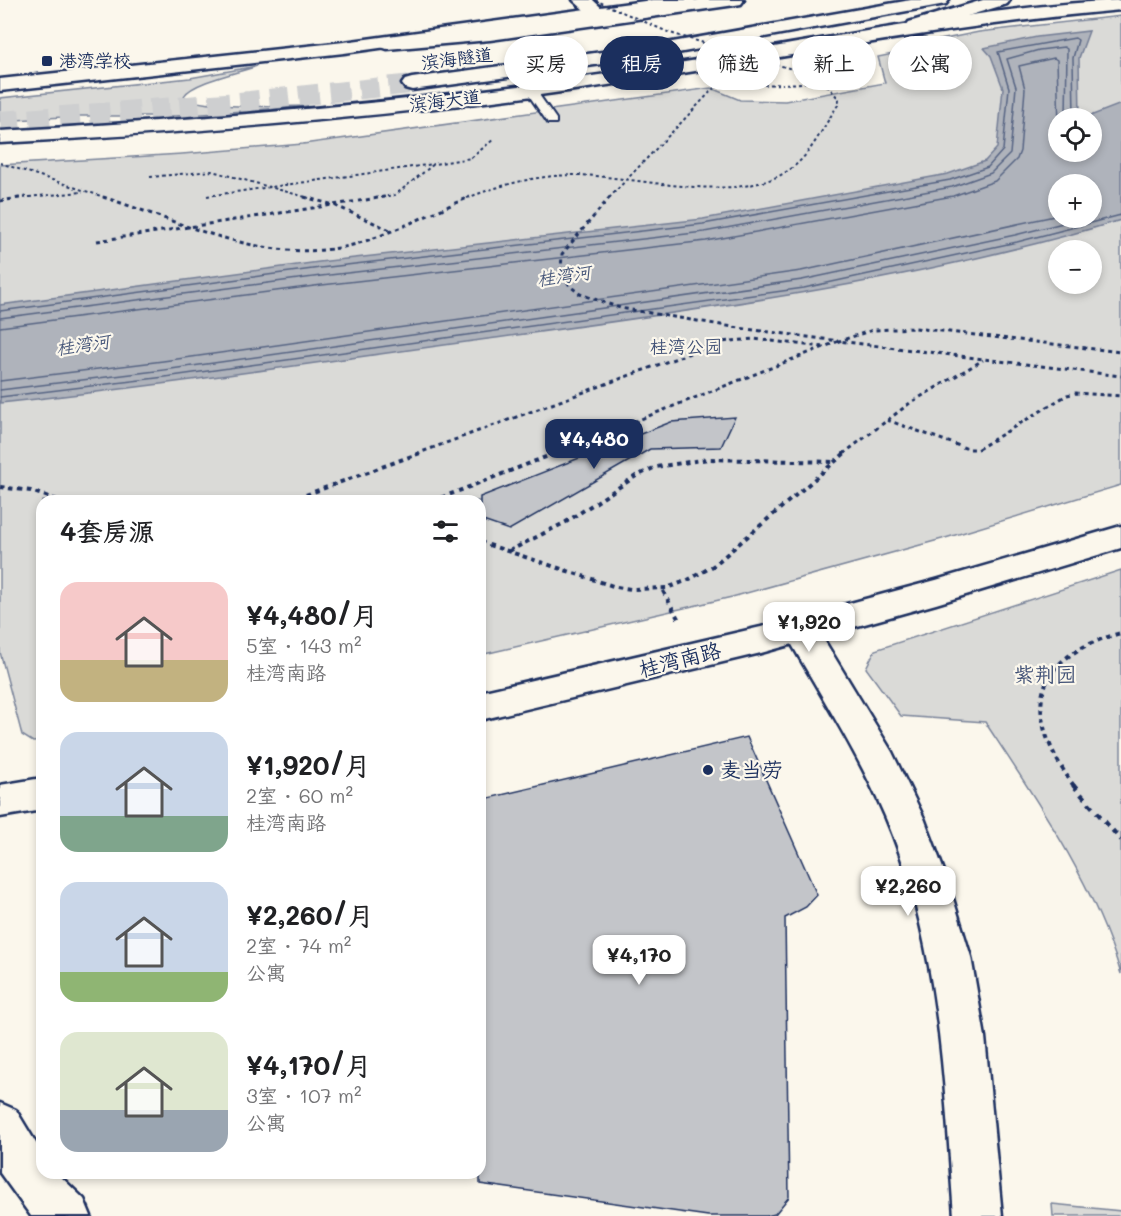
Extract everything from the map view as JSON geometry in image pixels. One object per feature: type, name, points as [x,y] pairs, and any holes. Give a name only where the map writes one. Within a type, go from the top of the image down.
[{"type":"main road","points":[[582,0],[597,7]]},
{"type":"main road","points":[[387,43],[597,7],[687,0]]},
{"type":"main road","points":[[0,85],[387,43],[490,35],[735,0]]},
{"type":"main road","name":"滨海隧道","points":[[412,84],[661,50],[940,0]]},
{"type":"main road","points":[[887,34],[1001,0]]},
{"type":"main road","points":[[887,34],[971,21],[1121,5]]},
{"type":"main road","points":[[725,19],[748,15]]},
{"type":"main road","name":"滨海大道","points":[[0,137],[168,128],[303,117],[531,91],[733,61],[887,34]]},
{"type":"main road","name":"桂湾南路","points":[[486,705],[800,629],[936,592],[1121,537]]},
{"type":"main road","points":[[800,629],[879,763],[906,818],[927,879],[950,957],[963,1037],[978,1216]]},
{"type":"main road","points":[[0,801],[36,795]]},
{"type":"main road","points":[[0,1126],[26,1171],[41,1191],[67,1216]]},
{"type":"lane","points":[[531,91],[552,121]]},
{"type":"path","points":[[597,7],[696,42]]},
{"type":"path","points":[[780,66],[809,74],[813,79],[803,83],[780,84]]},
{"type":"path","points":[[712,90],[608,199],[562,254],[561,271],[570,286],[597,302],[620,308],[739,328],[1121,376]]},
{"type":"path","points":[[0,163],[246,244],[272,248],[327,250],[356,244],[479,192],[525,178],[553,174],[666,184],[737,187],[772,179],[792,168],[838,105],[839,99],[831,90]]},
{"type":"path","points":[[207,196],[471,158],[494,139]]},
{"type":"path","points":[[97,241],[395,195],[434,164]]},
{"type":"path","points":[[150,177],[212,171],[334,206],[390,230]]},
{"type":"path","points":[[0,201],[29,196],[87,192]]},
{"type":"path","points":[[448,495],[839,341],[873,330],[908,328],[1121,352]]},
{"type":"path","points":[[305,495],[720,342],[754,339],[824,347]]},
{"type":"path","points":[[486,544],[616,587],[663,591],[688,581],[713,566],[886,420],[921,394],[983,360]]},
{"type":"path","points":[[886,420],[968,449],[978,449],[1067,395],[1076,393],[1121,396]]},
{"type":"path","points":[[508,552],[566,522],[636,476],[657,466],[708,459],[836,462]]},
{"type":"path","points":[[0,487],[43,495]]},
{"type":"path","points":[[663,591],[680,622]]},
{"type":"path","points":[[1121,633],[1088,644],[1064,659],[1048,677],[1040,698],[1041,720],[1053,754],[1095,814],[1121,840]]},
{"type":"green space","name":"桂湾公园","points":[[1121,16],[1121,485],[942,539],[732,597],[486,654],[486,495],[36,495],[36,742],[22,735],[0,652],[0,165],[303,144],[696,90],[716,90],[740,100],[785,101],[846,90],[876,90],[876,85],[885,83],[878,57],[888,55],[888,90],[972,90],[972,36],[959,36]]},
{"type":"green space","points":[[257,66],[206,82],[184,96],[192,100],[223,105],[308,106],[176,116],[79,116],[0,121],[0,98],[190,78]]},
{"type":"green space","name":"紫荆园","points":[[1121,570],[1121,974],[1110,940],[1080,875],[1044,812],[985,722],[901,716],[866,668],[875,650]]},
{"type":"green space","points":[[1052,1204],[1121,1211],[1121,1216],[1053,1216]]},
{"type":"water","name":"桂湾河","points":[[1089,31],[1079,58],[1080,108],[1048,108],[1048,162],[1102,162],[1102,111],[1121,104],[1121,220],[1102,225],[1102,174],[1048,174],[1048,228],[1092,228],[970,260],[741,303],[255,371],[0,403],[0,305],[319,262],[703,219],[948,174],[985,161],[997,148],[1003,88],[991,56],[984,48],[1037,37]]},
{"type":"building","points":[[735,417],[721,447],[650,449],[509,530],[486,522],[485,495],[671,422]]},
{"type":"building","points":[[747,737],[817,895],[806,907],[785,918],[789,1197],[775,1214],[708,1216],[480,1184],[480,1179],[486,1179],[486,799]]},
{"type":"tunnel","points":[[0,121],[250,101],[412,84]]},
{"type":"place","name":"港湾学校","points":[[47,61]]},
{"type":"place","name":"麦当劳","points":[[708,770]]}]
